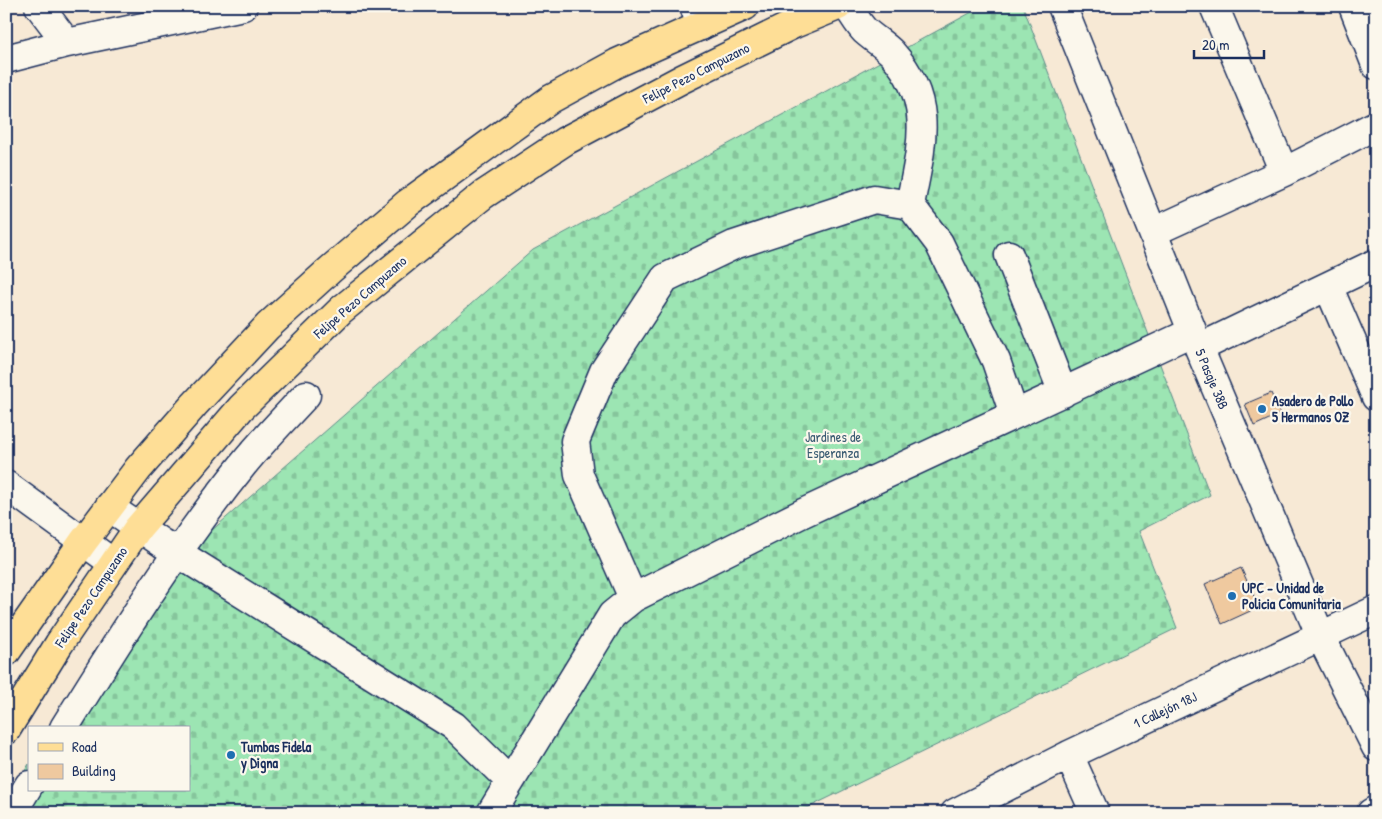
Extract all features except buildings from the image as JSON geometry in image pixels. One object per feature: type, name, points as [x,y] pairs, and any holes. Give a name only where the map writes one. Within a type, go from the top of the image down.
[{"type":"main road","points":[[6,652],[109,507],[138,469],[188,412],[268,326],[408,203],[551,99],[697,16],[745,6]]},
{"type":"main road","name":"Felipe Pezo Campuzano","points":[[6,730],[113,563],[138,528],[241,408],[341,310],[483,195],[565,141],[794,24],[838,6]]},
{"type":"street","points":[[39,6],[67,43]]},
{"type":"street","points":[[6,59],[67,43],[243,6]]},
{"type":"street","points":[[847,6],[864,30],[892,53],[914,84],[922,110],[920,152],[910,205]]},
{"type":"street","name":"5 Pasaje 38B","points":[[1062,6],[1195,340],[1321,637],[1376,747]]},
{"type":"street","points":[[1214,6],[1284,172]]},
{"type":"street","points":[[1353,6],[1376,65]]},
{"type":"street","points":[[1153,232],[1284,172],[1376,125]]},
{"type":"street","points":[[633,598],[579,475],[575,441],[604,371],[665,278],[734,244],[874,199],[910,205],[939,243],[996,361],[1014,414]]},
{"type":"street","points":[[1009,255],[1063,393]]},
{"type":"street","points":[[491,813],[612,615],[633,598],[803,513],[1014,414],[1328,286],[1376,263]]},
{"type":"street","points":[[1328,286],[1376,397]]},
{"type":"street","points":[[65,726],[141,605],[178,553],[243,466],[306,395]]},
{"type":"street","points":[[6,485],[113,563]]},
{"type":"street","points":[[109,507],[138,528],[454,726],[510,781]]},
{"type":"street","name":"1 Callejón 18J","points":[[955,813],[1069,756],[1376,610]]},
{"type":"street","points":[[1069,756],[1095,813]]},
{"type":"street","points":[[12,813],[28,787]]},
{"type":"street","points":[[1370,813],[1376,810]]},
{"type":"green space","name":"Jardines de Esperanza","points":[[983,6],[1023,6],[1210,495],[1139,531],[1177,628],[797,813],[6,813],[6,802],[28,766],[28,792],[190,792],[190,726],[52,726],[124,607],[533,250]]},
{"type":"place","name":"Asadero de Pollo 5 Hermanos OZ","points":[[1262,409]]},
{"type":"place","name":"UPC - Unidad de Policia Comunitaria","points":[[1232,596]]},
{"type":"place","name":"Tumbas Fidela y Digna","points":[[231,755]]}]
